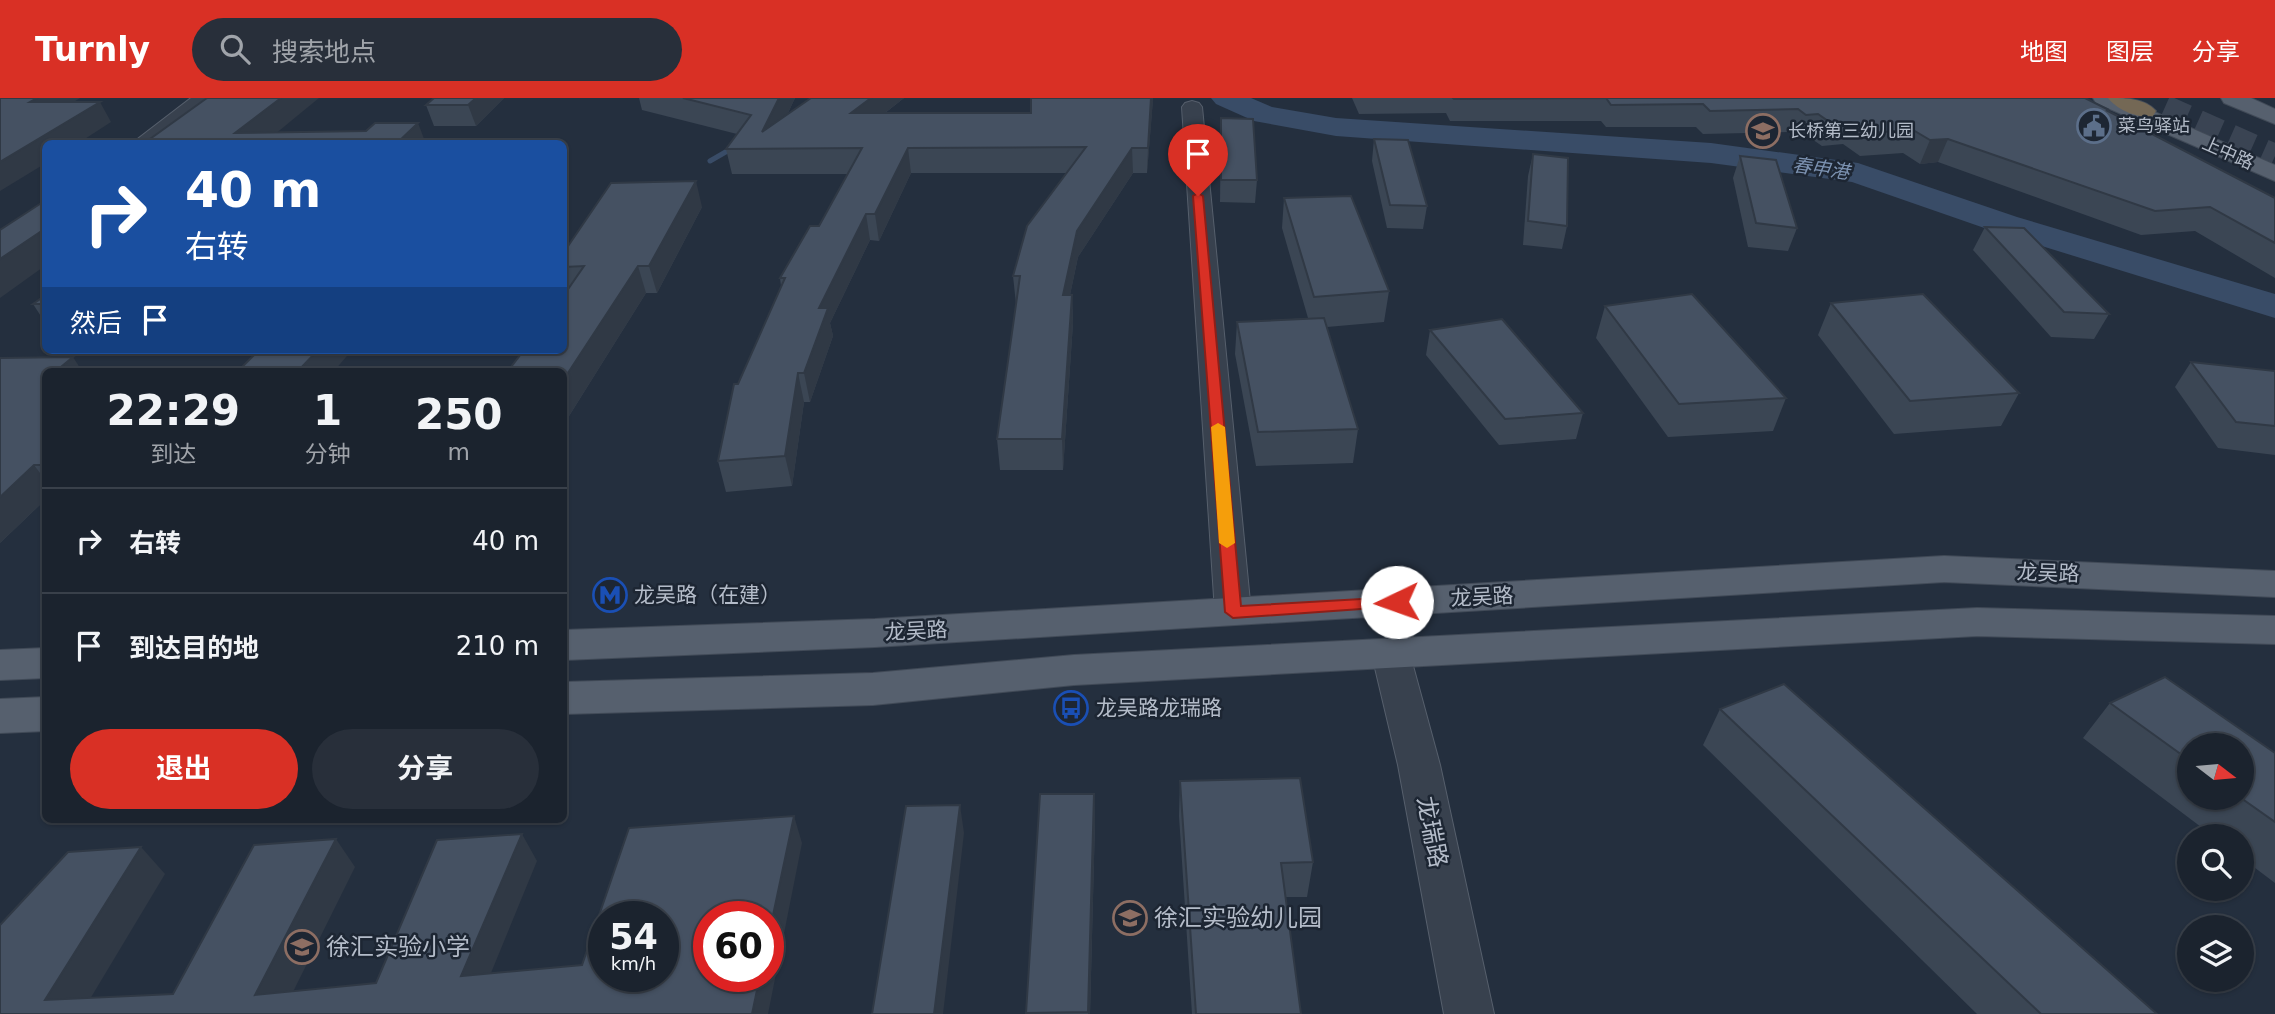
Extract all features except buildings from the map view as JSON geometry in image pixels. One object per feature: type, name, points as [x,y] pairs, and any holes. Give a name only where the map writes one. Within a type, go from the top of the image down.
[{"type":"highway","points":[[2119,98],[2152,105]]},
{"type":"main road","name":"上中路","points":[[2104,98],[2275,174]]},
{"type":"main road","points":[[2232,98],[2271,113]]},
{"type":"main road","name":"龙吴路","points":[[567,645],[875,633],[1944,569],[2275,584]]},
{"type":"main road","points":[[567,698],[873,689],[1074,670],[1390,651],[1977,622],[2275,630]]},
{"type":"main road","points":[[0,664],[42,663]]},
{"type":"main road","points":[[0,716],[42,714]]},
{"type":"street","points":[[146,140],[204,98]]},
{"type":"street","points":[[1192,107],[1233,612]]},
{"type":"street","name":"龙瑞路","points":[[1390,651],[1419,765],[1469,1014]]},
{"type":"waterway","name":"春申港","points":[[1226,98],[1265,115],[1336,127],[1711,153],[1858,173],[2005,224],[2275,306]]},
{"type":"waterway","points":[[710,161],[736,146]]},
{"type":"tunnel","points":[[2165,107],[2275,156]]},
{"type":"slow traffic","points":[[1218,427],[1227,543]]},
{"type":"place","name":"菜鸟驿站","points":[[2094,126]]},
{"type":"place","name":"长桥第三幼儿园","points":[[1763,131]]},
{"type":"place","name":"龙吴路（在建）","points":[[610,595]]},
{"type":"place","name":"龙吴路龙瑞路","points":[[1071,708]]},
{"type":"place","name":"徐汇实验幼儿园","points":[[1130,918]]},
{"type":"place","name":"徐汇实验小学","points":[[302,947]]},
{"type":"route","points":[[1198,196],[1233,612],[1397,602]]}]
